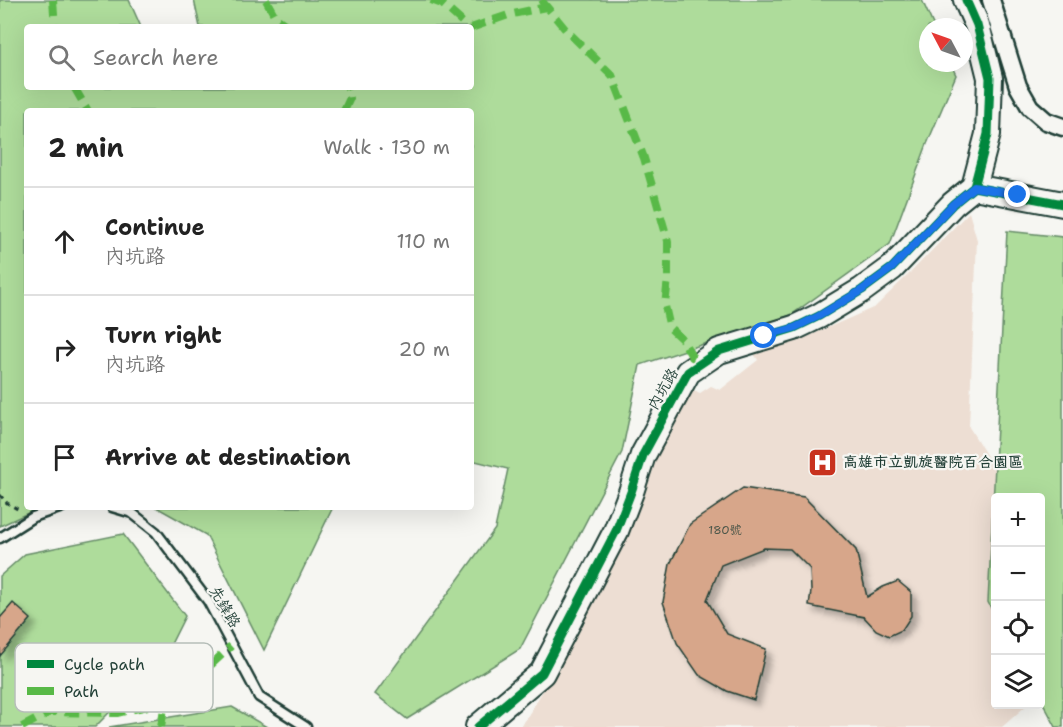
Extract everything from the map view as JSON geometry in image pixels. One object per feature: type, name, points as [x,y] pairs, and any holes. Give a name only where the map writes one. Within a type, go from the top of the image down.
[{"type":"street","points":[[966,0],[977,25],[990,78],[988,134],[974,187],[1063,204]]},
{"type":"street","points":[[991,0],[1018,86],[1030,107],[1047,121],[1063,127]]},
{"type":"street","name":"內坑路","points":[[478,727],[542,673],[616,531],[643,455],[688,372],[719,351],[794,328],[862,290],[892,268],[953,204],[974,187]]},
{"type":"lane","points":[[0,538],[33,517],[53,510]]},
{"type":"lane","name":"先鋒路","points":[[122,510],[132,513],[156,532],[208,601],[259,697],[306,727]]},
{"type":"path","points":[[0,495],[7,503],[33,517]]},
{"type":"shaded area","name":"高雄市立凱旋醫院百合園區","points":[[969,212],[977,240],[969,427],[1010,493],[991,493],[991,709],[1022,709],[1002,727],[520,727],[581,627],[680,399],[689,388],[700,393],[711,386],[720,390],[758,360],[752,351],[802,339],[875,307]]},
{"type":"green space","points":[[0,0],[129,0],[140,24],[24,24],[24,90],[474,90],[474,24],[199,24],[194,0],[922,0],[930,18],[919,18],[919,72],[954,72],[956,75],[927,144],[890,244],[791,315],[640,365],[622,452],[520,649],[407,719],[375,694],[495,529],[508,469],[474,461],[474,108],[24,108],[24,510],[35,510],[0,526]]},
{"type":"green space","points":[[1007,231],[1063,237],[1063,727],[1056,727],[1045,706],[1045,493],[994,493]]},
{"type":"green space","points":[[161,510],[332,510],[264,650],[206,535]]},
{"type":"green space","points":[[123,534],[185,616],[172,643],[15,643],[15,712],[110,712],[95,727],[0,727],[0,576],[25,554]]},
{"type":"green space","points":[[991,543],[991,608],[988,602]]},
{"type":"green space","points":[[232,707],[267,727],[109,727],[213,712],[213,710]]},
{"type":"building","points":[[743,488],[804,497],[856,550],[867,597],[898,581],[911,592],[911,616],[902,630],[889,636],[876,630],[864,617],[809,606],[810,569],[790,549],[764,548],[721,565],[707,600],[727,634],[766,649],[754,700],[727,691],[699,675],[677,643],[663,602],[670,564],[690,524]]},
{"type":"building","points":[[13,603],[31,619],[0,656],[0,618]]},
{"type":"marked path","points":[[53,0],[55,24]]},
{"type":"marked path","points":[[266,0],[276,18],[285,24]]},
{"type":"marked path","points":[[431,0],[442,4],[465,24]]},
{"type":"marked path","points":[[541,0],[566,30],[612,75],[644,158],[668,241],[665,306],[670,328],[683,340],[692,357],[703,363]]},
{"type":"marked path","points":[[474,27],[508,15],[546,7]]},
{"type":"marked path","points":[[76,90],[86,108]]},
{"type":"marked path","points":[[345,108],[350,98],[349,90]]},
{"type":"marked path","points":[[213,663],[231,646]]},
{"type":"marked path","points":[[22,727],[50,712]]},
{"type":"marked path","points":[[50,712],[121,712]]},
{"type":"marked path","points":[[161,727],[163,712]]},
{"type":"cycle path","points":[[966,0],[977,25],[990,78],[988,134],[974,187]]},
{"type":"cycle path","points":[[478,727],[542,673],[616,531],[643,455],[688,372],[719,351],[794,328],[862,290],[892,268],[953,204],[974,187],[1063,204]]},
{"type":"place","name":"高雄市立凱旋醫院百合園區","points":[[822,462]]},
{"type":"route","points":[[764,336],[794,328],[862,290],[892,268],[953,204],[974,187],[1018,195]]}]
